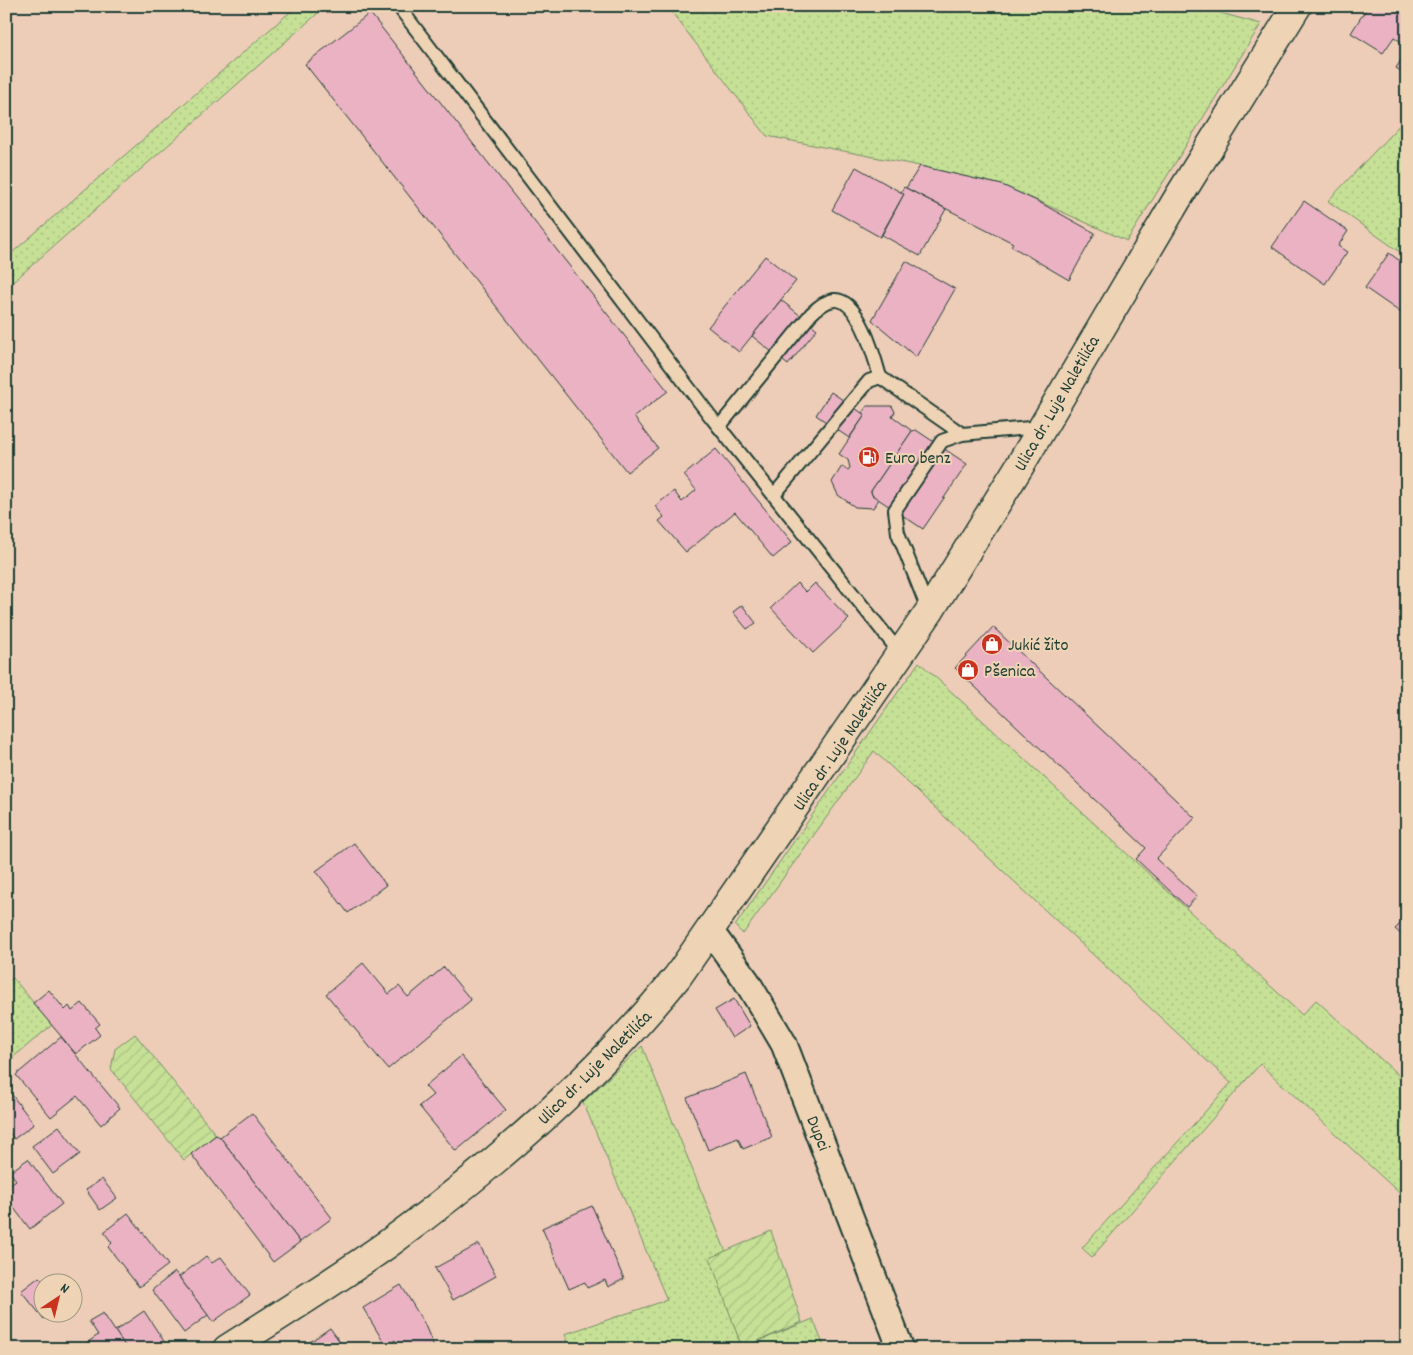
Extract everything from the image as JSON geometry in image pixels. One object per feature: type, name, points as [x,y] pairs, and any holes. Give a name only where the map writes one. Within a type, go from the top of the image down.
[{"type":"street","name":"Ulica dr. Luje Naletilića","points":[[228,1349],[388,1244],[443,1203],[526,1135],[590,1075],[644,1019],[711,932],[930,612],[1043,427],[1178,198],[1297,6]]},
{"type":"street","name":"Dupci","points":[[711,932],[746,980],[784,1044],[901,1349]]},
{"type":"lane","points":[[402,11],[719,427],[901,654]]},
{"type":"lane","points":[[719,427],[810,314],[829,302],[836,300],[842,302],[856,317],[867,336],[880,377],[962,434]]},
{"type":"lane","points":[[774,495],[869,381],[880,377]]},
{"type":"lane","points":[[930,612],[898,533],[895,510],[942,441],[962,434],[1043,427]]},
{"type":"green space","points":[[297,6],[326,6],[6,288],[6,258]]},
{"type":"green space","points":[[667,6],[1195,6],[1261,24],[1127,241],[1002,185],[920,166],[767,136]]},
{"type":"green space","points":[[1407,117],[1407,257],[1328,201]]},
{"type":"green space","points":[[919,662],[1302,1015],[1316,1000],[1407,1083],[1407,1200],[1260,1064],[1092,1257],[1082,1248],[1231,1083],[874,751],[743,934],[735,926]]},
{"type":"green space","points":[[13,978],[52,1025],[6,1063],[6,983]]},
{"type":"green space","points":[[135,1034],[216,1135],[184,1160],[111,1069],[115,1049]]},
{"type":"green space","points":[[642,1046],[726,1252],[711,1257],[742,1348],[813,1319],[825,1349],[570,1349],[565,1334],[667,1300],[583,1102]]},
{"type":"green space","points":[[771,1231],[802,1322],[742,1348],[710,1258]]},
{"type":"building","points":[[1368,6],[1407,6],[1407,46],[1394,37],[1383,53],[1351,33]]},
{"type":"building","points":[[370,13],[668,391],[634,417],[658,448],[627,472],[305,64]]},
{"type":"building","points":[[1407,51],[1407,75],[1396,68]]},
{"type":"building","points":[[920,166],[1002,185],[1037,201],[1095,233],[1069,280],[1011,246],[1013,243],[906,188]]},
{"type":"building","points":[[856,167],[904,194],[880,237],[832,210]]},
{"type":"building","points":[[904,187],[946,209],[920,256],[882,235],[904,194],[901,192]]},
{"type":"building","points":[[1304,201],[1348,231],[1338,246],[1347,252],[1325,284],[1272,247]]},
{"type":"building","points":[[1389,253],[1407,266],[1407,317],[1365,288]]},
{"type":"building","points":[[765,256],[796,281],[739,352],[708,327]]},
{"type":"building","points":[[906,261],[955,289],[916,357],[872,320]]},
{"type":"building","points":[[781,300],[817,329],[788,365],[752,336]]},
{"type":"building","points":[[831,392],[865,415],[849,438],[816,415]]},
{"type":"building","name":"Euro benz","points":[[867,406],[892,406],[895,412],[892,416],[912,431],[871,491],[872,495],[879,499],[873,508],[855,507],[838,495],[832,482],[842,466],[848,470],[850,468],[848,460],[839,454],[865,415],[862,413]]},
{"type":"building","points":[[916,430],[967,464],[923,529],[872,495],[871,491],[912,431]]},
{"type":"building","points":[[716,449],[792,542],[773,558],[735,512],[686,552],[659,521],[664,517],[655,506],[674,491],[682,502],[696,490],[684,475]]},
{"type":"building","points":[[797,583],[806,592],[815,583],[849,619],[813,653],[771,608]]},
{"type":"building","points":[[742,605],[756,623],[747,629],[733,612]]},
{"type":"building","points":[[993,627],[1195,818],[1156,859],[1197,896],[1187,907],[1136,859],[1146,848],[955,668]]},
{"type":"building","points":[[354,843],[386,885],[348,913],[316,871]]},
{"type":"building","points":[[1407,917],[1407,940],[1395,929]]},
{"type":"building","points":[[363,963],[389,994],[399,986],[408,997],[444,967],[471,1000],[388,1069],[326,994]]},
{"type":"building","points":[[49,990],[65,1010],[69,1006],[72,1011],[82,1003],[100,1024],[95,1028],[100,1035],[76,1054],[33,1003]]},
{"type":"building","points":[[734,999],[750,1026],[732,1038],[715,1010]]},
{"type":"building","points":[[61,1037],[120,1108],[101,1125],[77,1096],[51,1117],[16,1075]]},
{"type":"building","points":[[461,1056],[506,1110],[456,1151],[419,1106],[433,1095],[425,1086]]},
{"type":"building","points":[[746,1074],[772,1137],[743,1149],[738,1138],[708,1150],[687,1098]]},
{"type":"building","points":[[12,1095],[34,1124],[14,1139],[6,1128],[6,1099]]},
{"type":"building","points":[[252,1113],[332,1218],[300,1242],[220,1137]]},
{"type":"building","points":[[59,1126],[80,1154],[53,1174],[32,1146]]},
{"type":"building","points":[[216,1135],[220,1137],[300,1242],[273,1262],[191,1154]]},
{"type":"building","points":[[28,1159],[62,1204],[30,1229],[6,1198],[6,1187],[16,1180],[10,1172]]},
{"type":"building","points":[[102,1179],[117,1198],[100,1210],[86,1190]]},
{"type":"building","points":[[592,1206],[624,1279],[608,1287],[605,1280],[587,1288],[585,1282],[569,1289],[542,1228]]},
{"type":"building","points":[[128,1213],[168,1265],[139,1287],[108,1247],[112,1243],[104,1232]]},
{"type":"building","points":[[479,1244],[496,1276],[453,1300],[435,1268]]},
{"type":"building","points":[[206,1256],[212,1263],[221,1257],[250,1295],[213,1322],[179,1277]]},
{"type":"building","points":[[175,1272],[208,1315],[184,1333],[152,1290]]},
{"type":"building","points":[[32,1282],[32,1304],[21,1291]]},
{"type":"building","points":[[401,1285],[424,1323],[435,1349],[399,1349],[395,1340],[386,1346],[363,1308]]},
{"type":"building","points":[[144,1311],[169,1349],[127,1349],[115,1331]]},
{"type":"building","points":[[103,1313],[127,1349],[86,1349],[84,1345],[98,1335],[89,1321]]},
{"type":"building","points":[[330,1328],[345,1349],[300,1349]]},
{"type":"place","name":"Euro benz","points":[[869,457]]},
{"type":"place","name":"Jukić žito","points":[[992,644]]},
{"type":"place","name":"Pšenica","points":[[968,670]]}]
